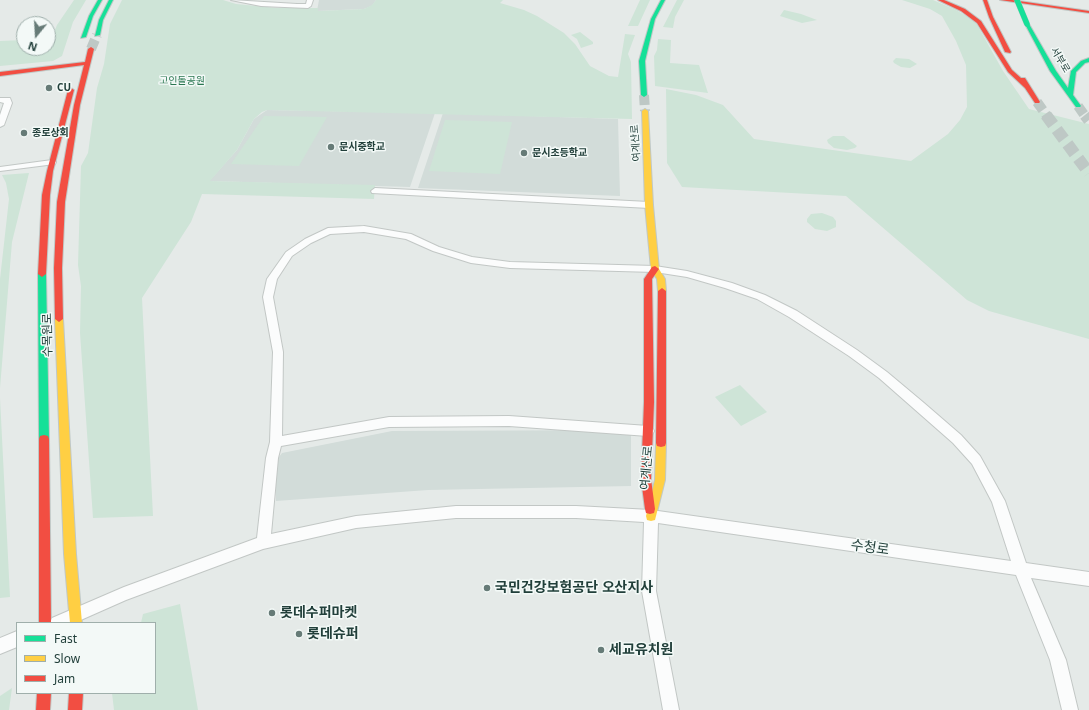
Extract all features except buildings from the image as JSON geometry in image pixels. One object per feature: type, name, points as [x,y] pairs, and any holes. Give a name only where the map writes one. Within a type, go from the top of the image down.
[{"type":"street","points":[[83,37],[91,16],[100,0]]},
{"type":"street","points":[[97,35],[101,20],[111,0]]},
{"type":"street","points":[[234,0],[261,4],[297,6],[308,6],[310,0]]},
{"type":"street","points":[[644,95],[642,61],[653,20],[663,0]]},
{"type":"street","points":[[940,0],[964,10],[979,22],[1010,70],[1028,87]]},
{"type":"street","points":[[985,0],[992,18],[1037,102]]},
{"type":"street","points":[[1002,0],[1089,12]]},
{"type":"street","name":"서부로","points":[[1017,0],[1027,24],[1053,71],[1078,106]]},
{"type":"street","points":[[1032,0],[1089,8]]},
{"type":"street","name":"수목원로","points":[[76,619],[70,554],[58,268],[61,202],[77,104],[91,49]]},
{"type":"street","name":"수목원로","points":[[45,622],[41,282],[46,202],[52,162],[79,54]]},
{"type":"street","points":[[1070,95],[1073,72],[1083,62],[1089,60]]},
{"type":"street","points":[[0,74],[88,63]]},
{"type":"street","points":[[0,100],[7,100],[8,103],[0,125]]},
{"type":"street","name":"여계산로","points":[[645,111],[649,205],[655,269],[662,280],[663,334],[660,480],[651,516]]},
{"type":"street","points":[[0,169],[52,162]]},
{"type":"street","points":[[375,191],[649,205]]},
{"type":"street","points":[[264,542],[272,458],[276,442],[278,352],[268,297],[272,279],[289,254],[308,241],[328,231],[364,229],[408,236],[436,249],[471,260],[510,265],[655,269],[686,274],[728,285],[761,297],[824,333],[883,375],[957,439],[976,460],[998,501],[1020,570],[1058,660],[1070,710]]},
{"type":"street","name":"여계산로","points":[[651,516],[646,479],[648,431],[648,279],[655,269]]},
{"type":"street","points":[[276,442],[389,422],[510,421],[648,431]]},
{"type":"street","name":"수청로","points":[[62,622],[76,619],[124,594],[264,542],[356,522],[456,512],[576,512],[651,516],[1089,580]]},
{"type":"street","points":[[651,516],[649,591],[671,710]]},
{"type":"street","points":[[0,646],[16,639]]},
{"type":"street","points":[[43,710],[44,694]]},
{"type":"street","points":[[75,710],[76,694]]},
{"type":"shaded area","points":[[319,0],[376,0],[372,6],[364,9],[317,11]]},
{"type":"shaded area","name":"문시중학교","points":[[267,110],[435,113],[410,187],[209,181],[237,150],[254,119]]},
{"type":"shaded area","name":"문시초등학교","points":[[443,113],[618,119],[620,196],[418,188]]},
{"type":"shaded area","points":[[631,430],[631,486],[428,490],[276,501],[276,461],[282,453],[392,431]]},
{"type":"green space","points":[[74,0],[86,0],[73,22],[62,56],[53,61],[0,66],[0,41],[16,40],[16,56],[56,56],[57,25]]},
{"type":"green space","name":"고인돌공원","points":[[122,0],[223,0],[236,4],[277,8],[318,8],[318,11],[364,9],[372,5],[376,0],[503,0],[500,3],[524,10],[537,16],[564,33],[575,44],[590,66],[609,76],[618,77],[625,34],[635,35],[628,54],[631,62],[632,119],[267,110],[262,112],[254,119],[237,150],[210,181],[375,185],[374,199],[202,194],[191,222],[142,298],[153,516],[93,518],[80,333],[81,286],[78,265],[81,166],[88,153],[97,88],[104,64],[110,24]]},
{"type":"green space","points":[[640,0],[650,0],[638,26],[628,26]]},
{"type":"green space","points":[[677,0],[684,0],[675,17],[673,28],[663,27]]},
{"type":"green space","points":[[902,0],[933,0],[956,10],[975,21],[1003,71],[1029,109],[1089,124],[1089,339],[989,311],[967,300],[846,196],[682,187],[667,163],[666,89],[696,95],[723,105],[754,139],[911,161],[948,134],[960,120],[967,107],[966,65],[956,41],[942,16],[930,9]]},
{"type":"green space","points":[[784,10],[817,20],[802,23],[780,16]]},
{"type":"green space","points":[[580,32],[593,42],[593,44],[581,48],[577,39],[571,35]]},
{"type":"green space","points":[[658,39],[671,40],[670,63],[699,65],[708,93],[655,86],[654,56],[657,50]]},
{"type":"green space","points":[[896,58],[909,59],[917,64],[910,68],[901,67],[894,63],[893,61]]},
{"type":"green space","points":[[264,116],[327,117],[299,166],[231,164]]},
{"type":"green space","points":[[445,120],[512,122],[500,174],[429,171]]},
{"type":"green space","points":[[833,136],[844,136],[857,146],[847,150],[834,148],[828,143],[827,140]]},
{"type":"green space","points":[[29,173],[12,242],[0,388],[0,279],[9,199],[6,183],[2,175]]},
{"type":"green space","points":[[822,213],[833,217],[836,221],[836,227],[827,231],[815,229],[807,222],[807,219],[811,214]]},
{"type":"green space","points":[[740,385],[767,412],[741,426],[715,397]]},
{"type":"green space","points":[[0,398],[10,597],[0,598]]},
{"type":"green space","points":[[180,604],[198,710],[114,710],[112,694],[156,694],[156,622],[141,622],[143,614]]},
{"type":"green space","points":[[12,688],[9,710],[0,710],[0,696]]},
{"type":"tunnel","points":[[91,49],[97,35]]},
{"type":"tunnel","points":[[644,95],[645,111]]},
{"type":"tunnel","points":[[1037,102],[1047,116]]},
{"type":"tunnel","points":[[1078,106],[1085,116]]},
{"type":"tunnel","points":[[1046,115],[1089,173]]},
{"type":"tunnel","points":[[1085,115],[1089,120]]},
{"type":"traffic: fast","points":[[83,37],[91,16],[100,0]]},
{"type":"traffic: fast","points":[[97,35],[101,20],[111,0]]},
{"type":"traffic: fast","points":[[644,95],[642,61],[653,19],[663,0]]},
{"type":"traffic: fast","points":[[1017,0],[1027,24]]},
{"type":"traffic: fast","points":[[1027,24],[1053,71],[1078,106]]},
{"type":"traffic: fast","points":[[1070,95],[1073,72],[1083,62],[1089,60]]},
{"type":"traffic: fast","points":[[42,274],[44,439]]},
{"type":"traffic: slow","points":[[645,111],[649,205],[655,269],[661,279],[662,291]]},
{"type":"traffic: slow","points":[[59,319],[70,554],[76,622]]},
{"type":"traffic: slow","points":[[651,516],[660,480],[661,443]]},
{"type":"traffic: jam","points":[[940,0],[963,10],[979,22],[1010,71],[1028,87]]},
{"type":"traffic: jam","points":[[985,0],[991,17],[1008,52]]},
{"type":"traffic: jam","points":[[1002,0],[1089,12]]},
{"type":"traffic: jam","points":[[59,319],[58,268],[61,202],[77,105],[91,49]]},
{"type":"traffic: jam","points":[[0,74],[88,63]]},
{"type":"traffic: jam","points":[[1023,79],[1037,102]]},
{"type":"traffic: jam","points":[[42,274],[46,195],[50,171],[71,90]]},
{"type":"traffic: jam","points":[[650,509],[646,479],[649,402],[648,279],[655,269]]},
{"type":"traffic: jam","points":[[661,443],[662,291]]},
{"type":"traffic: jam","points":[[44,439],[45,622]]},
{"type":"traffic: jam","points":[[43,710],[44,694]]},
{"type":"traffic: jam","points":[[75,710],[76,694]]},
{"type":"place","name":"CU","points":[[49,88]]},
{"type":"place","name":"종로상회","points":[[24,133]]},
{"type":"place","name":"문시중학교","points":[[331,147]]},
{"type":"place","name":"문시초등학교","points":[[524,153]]},
{"type":"place","name":"국민건강보험공단 오산지사","points":[[487,588]]},
{"type":"place","name":"롯데수퍼마켓","points":[[272,613]]},
{"type":"place","name":"롯데슈퍼","points":[[299,634]]},
{"type":"place","name":"세교유치원","points":[[601,650]]}]
